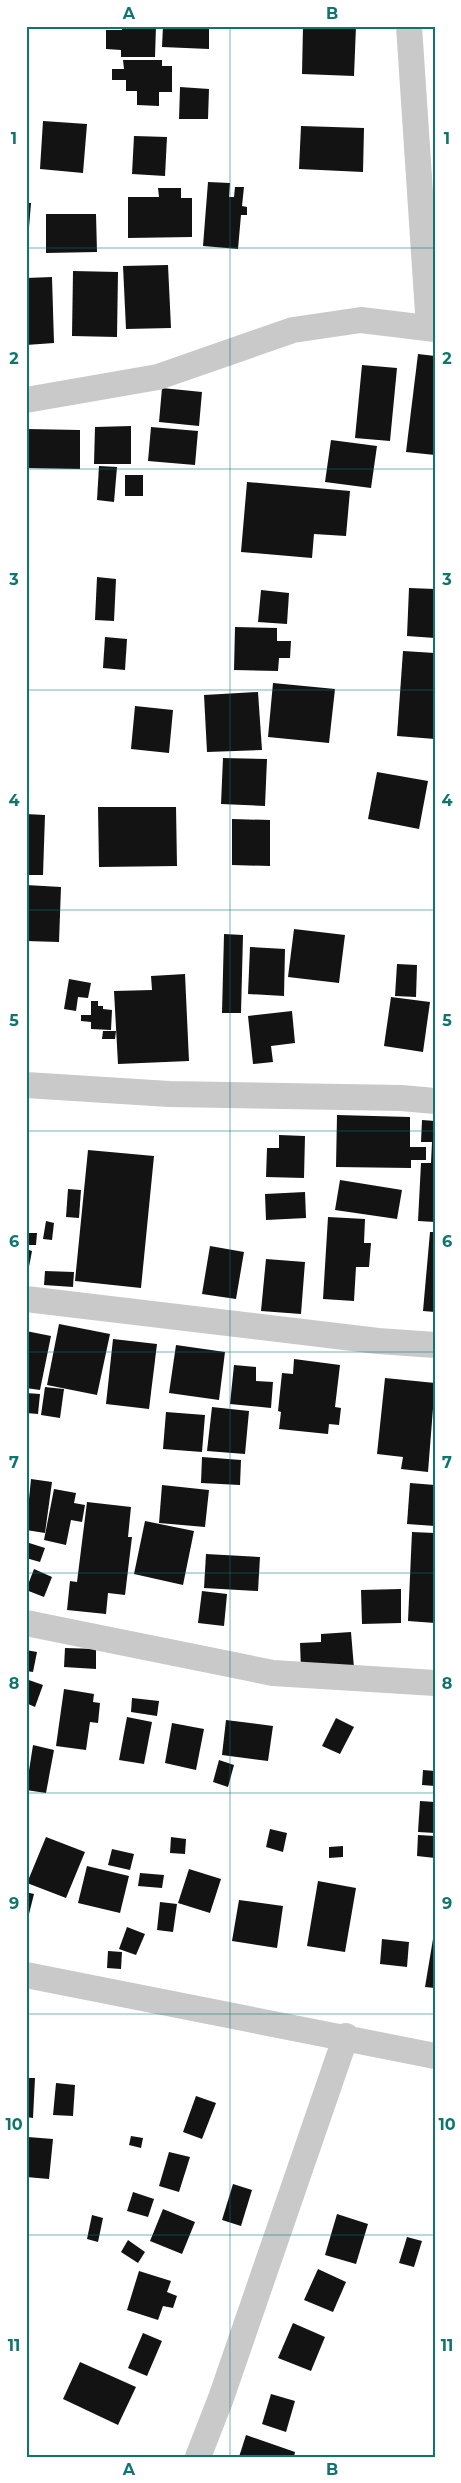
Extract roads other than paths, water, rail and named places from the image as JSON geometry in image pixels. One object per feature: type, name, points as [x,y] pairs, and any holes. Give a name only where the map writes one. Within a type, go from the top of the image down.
[{"type":"street","points":[[26,400],[158,377],[293,330],[361,320],[432,328],[409,26]]},
{"type":"street","points":[[26,1085],[169,1094],[401,1098],[435,1101]]},
{"type":"street","points":[[26,1299],[378,1341],[435,1345]]},
{"type":"street","points":[[26,1623],[273,1674],[435,1683]]},
{"type":"street","points":[[26,1975],[346,2036],[435,2056]]},
{"type":"street","points":[[198,2457],[221,2398],[346,2036]]}]
